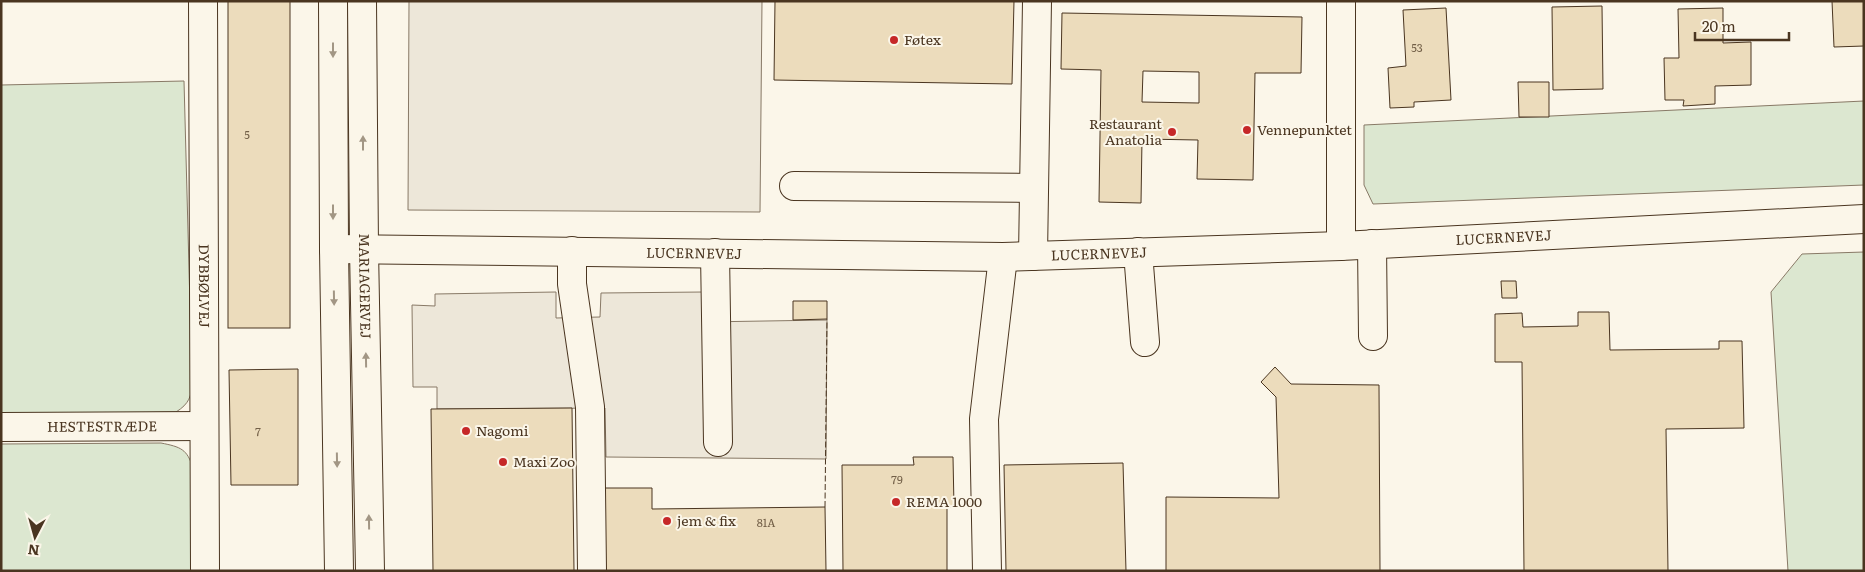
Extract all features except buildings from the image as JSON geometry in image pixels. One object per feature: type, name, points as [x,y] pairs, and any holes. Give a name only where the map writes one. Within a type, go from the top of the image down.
[{"type":"street","name":"DYBBØLVEJ","points":[[203,1],[205,571]]},
{"type":"street","points":[[333,1],[334,249],[339,571]]},
{"type":"street","name":"MARIAGERVEJ","points":[[362,1],[370,571]]},
{"type":"street","points":[[1033,256],[1037,1]]},
{"type":"street","points":[[1341,1],[1341,246]]},
{"type":"street","points":[[794,186],[1034,188]]},
{"type":"street","name":"LUCERNEVEJ","points":[[334,249],[1003,257],[1341,246],[1864,219]]},
{"type":"street","points":[[1372,244],[1373,336]]},
{"type":"street","points":[[572,251],[572,284],[590,407],[592,571]]},
{"type":"street","points":[[1138,252],[1145,342]]},
{"type":"street","points":[[715,253],[718,442]]},
{"type":"street","points":[[987,571],[984,419],[1003,257]]},
{"type":"street","name":"HESTESTRÆDE","points":[[1,427],[204,426]]},
{"type":"green space","points":[[184,81],[192,381],[189,399],[176,412],[1,415],[1,85]]},
{"type":"green space","points":[[1864,101],[1864,185],[1373,204],[1364,185],[1364,125]]},
{"type":"green space","points":[[1864,252],[1864,571],[1788,571],[1771,292],[1802,254]]},
{"type":"green space","points":[[161,443],[174,446],[186,453],[193,468],[194,571],[1,571],[1,444]]},
{"type":"shaded area","points":[[409,1],[762,1],[760,212],[408,210]]},
{"type":"shaded area","points":[[556,292],[556,318],[600,317],[601,293],[703,292],[703,322],[827,320],[826,459],[606,457],[605,408],[437,409],[437,387],[413,387],[412,305],[435,306],[435,294]]},
{"type":"fence","points":[[825,507],[827,319]]},
{"type":"place","name":"Føtex","points":[[894,40]]},
{"type":"place","name":"Vennepunktet","points":[[1247,130]]},
{"type":"place","name":"Restaurant Anatolia","points":[[1172,132]]},
{"type":"place","name":"Nagomi","points":[[466,431]]},
{"type":"place","name":"Maxi Zoo","points":[[503,462]]},
{"type":"place","name":"REMA 1000","points":[[896,502]]},
{"type":"place","name":"jem & fix","points":[[667,521]]}]
